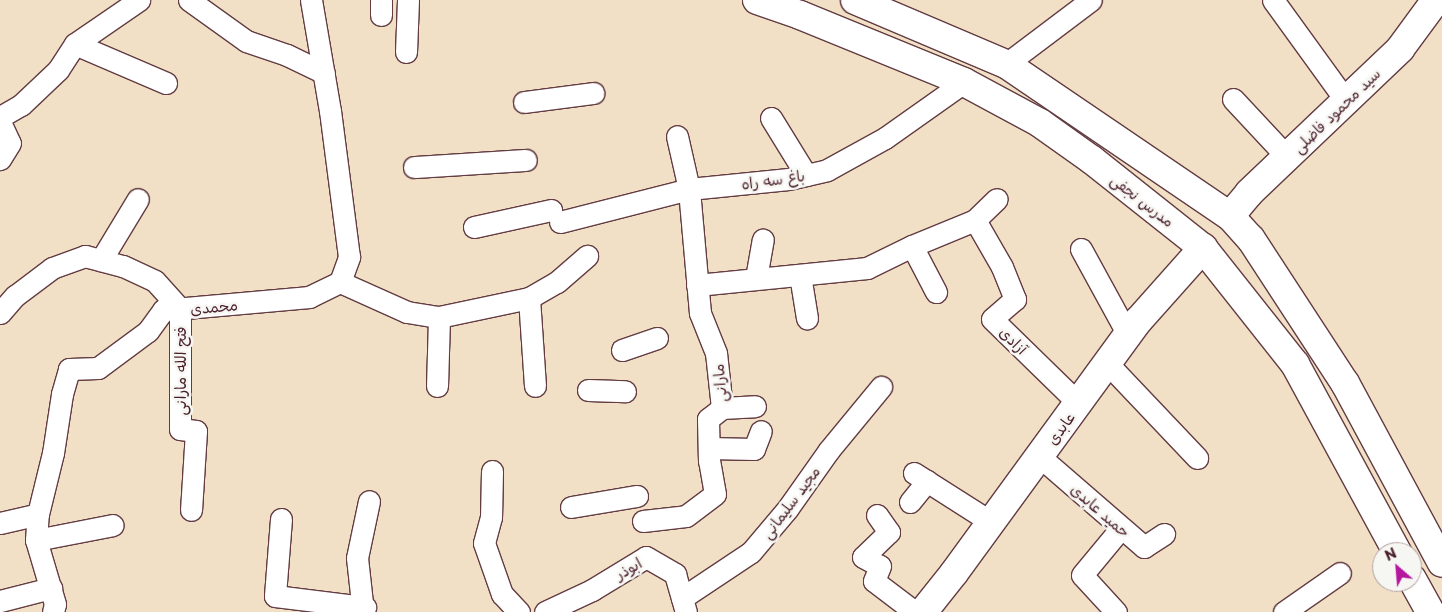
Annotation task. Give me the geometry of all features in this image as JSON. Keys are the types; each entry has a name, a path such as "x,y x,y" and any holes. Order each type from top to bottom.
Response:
{"main road":[{"name":"مدرس نجفی","path":"757,0 800,15 964,82 1040,123 1092,160 1203,248 1295,364 1392,542"},
{"path":"855,0 1006,64 1230,216 1251,239 1345,383 1439,548"},
{"name":"سید محمود فاضلی","path":"1230,216 1249,194 1400,49 1436,0"},
{"name":"عابدی","path":"923,612 1128,335 1203,248"},
{"path":"1419,592 1430,612"}],"street":[{"path":"0,117 21,105 58,70 75,44 139,0"},
{"path":"189,0 246,41 287,55 324,73"},
{"path":"311,0 324,73 349,257 340,282 407,312 439,317 529,298 557,282 587,256"},
{"path":"406,52 408,0"},
{"path":"1006,64 1092,0"},
{"path":"1273,0 1346,101"},
{"path":"75,44 166,83"},
{"name":"باغ سه راه","path":"474,227 556,216 689,190 806,175 827,170 885,138 964,82"},
{"path":"524,102 593,92"},
{"path":"1233,99 1287,158"},
{"path":"771,118 806,175"},
{"path":"0,122 10,143 0,159"},
{"name":"مارانی","path":"643,521 686,516 715,494 709,448 708,420 722,408 716,353 700,313 689,190 676,136"},
{"path":"414,167 526,160"},
{"path":"101,260 138,199"},
{"path":"697,285 867,268 912,246 975,220 997,199"},
{"name":"آزادی","path":"975,220 1002,267 1015,298 992,319 1078,403"},
{"path":"756,278 764,240"},
{"path":"912,246 936,292"},
{"path":"1080,249 1128,335"},
{"path":"1,311 15,296 52,268 85,256 122,266 155,281 180,309"},
{"path":"800,275 807,318"},
{"name":"محمدی","path":"53,612 56,604 36,540 38,514 53,453 62,394 69,369 98,368 148,330 163,310 309,297 340,282"},
{"path":"529,298 535,386"},
{"name":"فتح الله مارانی","path":"180,309 180,429 196,432 191,510"},
{"path":"437,386 439,317"},
{"path":"622,350 657,338"},
{"path":"1107,363 1197,458"},
{"name":"مجید سلیمانی","path":"684,605 752,552 788,508 828,450 881,387"},
{"path":"588,390 625,391"},
{"path":"722,408 755,406"},
{"path":"709,448 754,449 761,431"},
{"name":"حمید عابدی","path":"1039,456 1144,547 1164,534"},
{"path":"492,471 491,517 484,543 502,594 519,612"},
{"path":"910,502 921,477 991,522"},
{"path":"571,507 637,496"},
{"path":"281,519 276,596 364,609 357,558 369,502"},
{"path":"0,523 38,514"},
{"path":"877,515 889,532 863,557 880,566 874,581 914,612"},
{"path":"36,540 113,525"},
{"path":"1116,612 1082,576 1121,528"},
{"name":"ابوذر","path":"546,612 592,590 646,557 675,574 684,605"},
{"path":"1284,612 1340,574"},
{"path":"0,601 50,588"}]}
